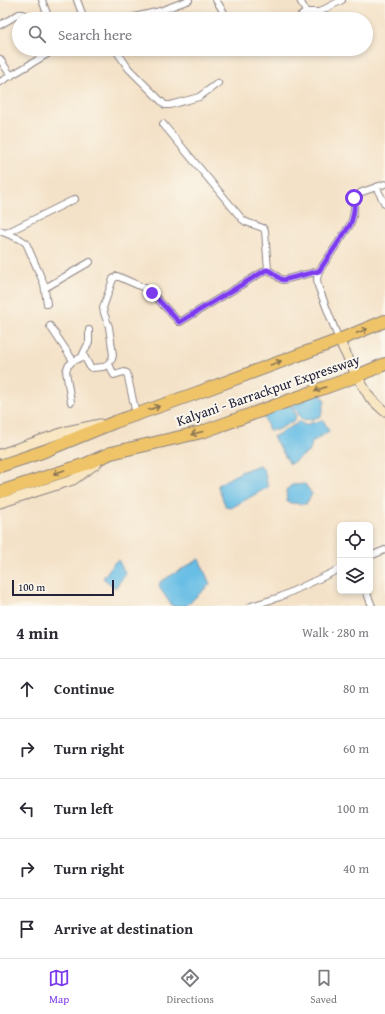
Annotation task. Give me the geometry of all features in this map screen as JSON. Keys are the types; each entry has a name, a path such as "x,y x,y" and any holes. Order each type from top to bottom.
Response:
{"highway":[{"name":"Kalyani - Barrackpur Expressway","path":"0,466 42,452 136,414 340,340 385,321"},
{"name":"Kalyani - Barrackpur Expressway","path":"0,492 86,464 112,453 202,432 357,376 385,364"}],"street":[{"path":"42,0 46,12"},
{"path":"77,0 81,12"},
{"path":"156,12 189,0"},
{"path":"216,0 224,12"},
{"path":"300,0 306,12 319,12 342,0"},
{"path":"0,25 12,19"},
{"path":"0,82 44,56"},
{"path":"120,56 129,69 165,105 199,97 218,83"},
{"path":"0,59 10,76"},
{"path":"163,124 242,219 246,222 264,228 268,270 283,280 319,271"},
{"path":"385,184 362,192 354,198 354,210 350,225 319,271 317,279 318,286 340,340 357,376 370,398 385,411"},
{"path":"376,187 385,204"},
{"path":"3,232 75,199"},
{"path":"3,232 20,238 26,243 44,284 47,304"},
{"path":"45,288 90,262"},
{"path":"88,330 90,341 84,352 84,356 88,365 92,368 103,367 109,364 113,355 109,327 103,308 115,276 149,290 180,322 268,270"},
{"path":"50,326 74,360"},
{"path":"71,402 66,371 68,366 74,360 84,356"},
{"path":"109,364 114,375 124,372 127,373 136,414"},
{"path":"0,454 66,431 115,422"},
{"path":"0,502 73,480 112,453"},
{"path":"373,555 385,550"},
{"path":"251,606 280,598 337,570"},
{"path":"367,594 372,606"}],"water":[{"path":"319,391 325,401 321,416 302,420 293,404"},
{"path":"286,396 296,414 295,420 277,430 269,430 262,412"},
{"path":"323,420 329,431 312,442 310,451 290,464 273,437 299,421 304,425"},
{"path":"259,465 264,470 268,487 231,508 226,507 218,487 219,484 241,472"},
{"path":"305,484 312,494 306,504 291,503 287,501 286,490 292,485"},
{"path":"199,559 210,584 186,606 172,606 159,587 160,582"},
{"path":"118,560 126,574 115,588 103,578"}],"route":[{"path":"152,293 179,322 182,322 266,270 283,280 319,271 350,225 354,214 354,198"}]}
